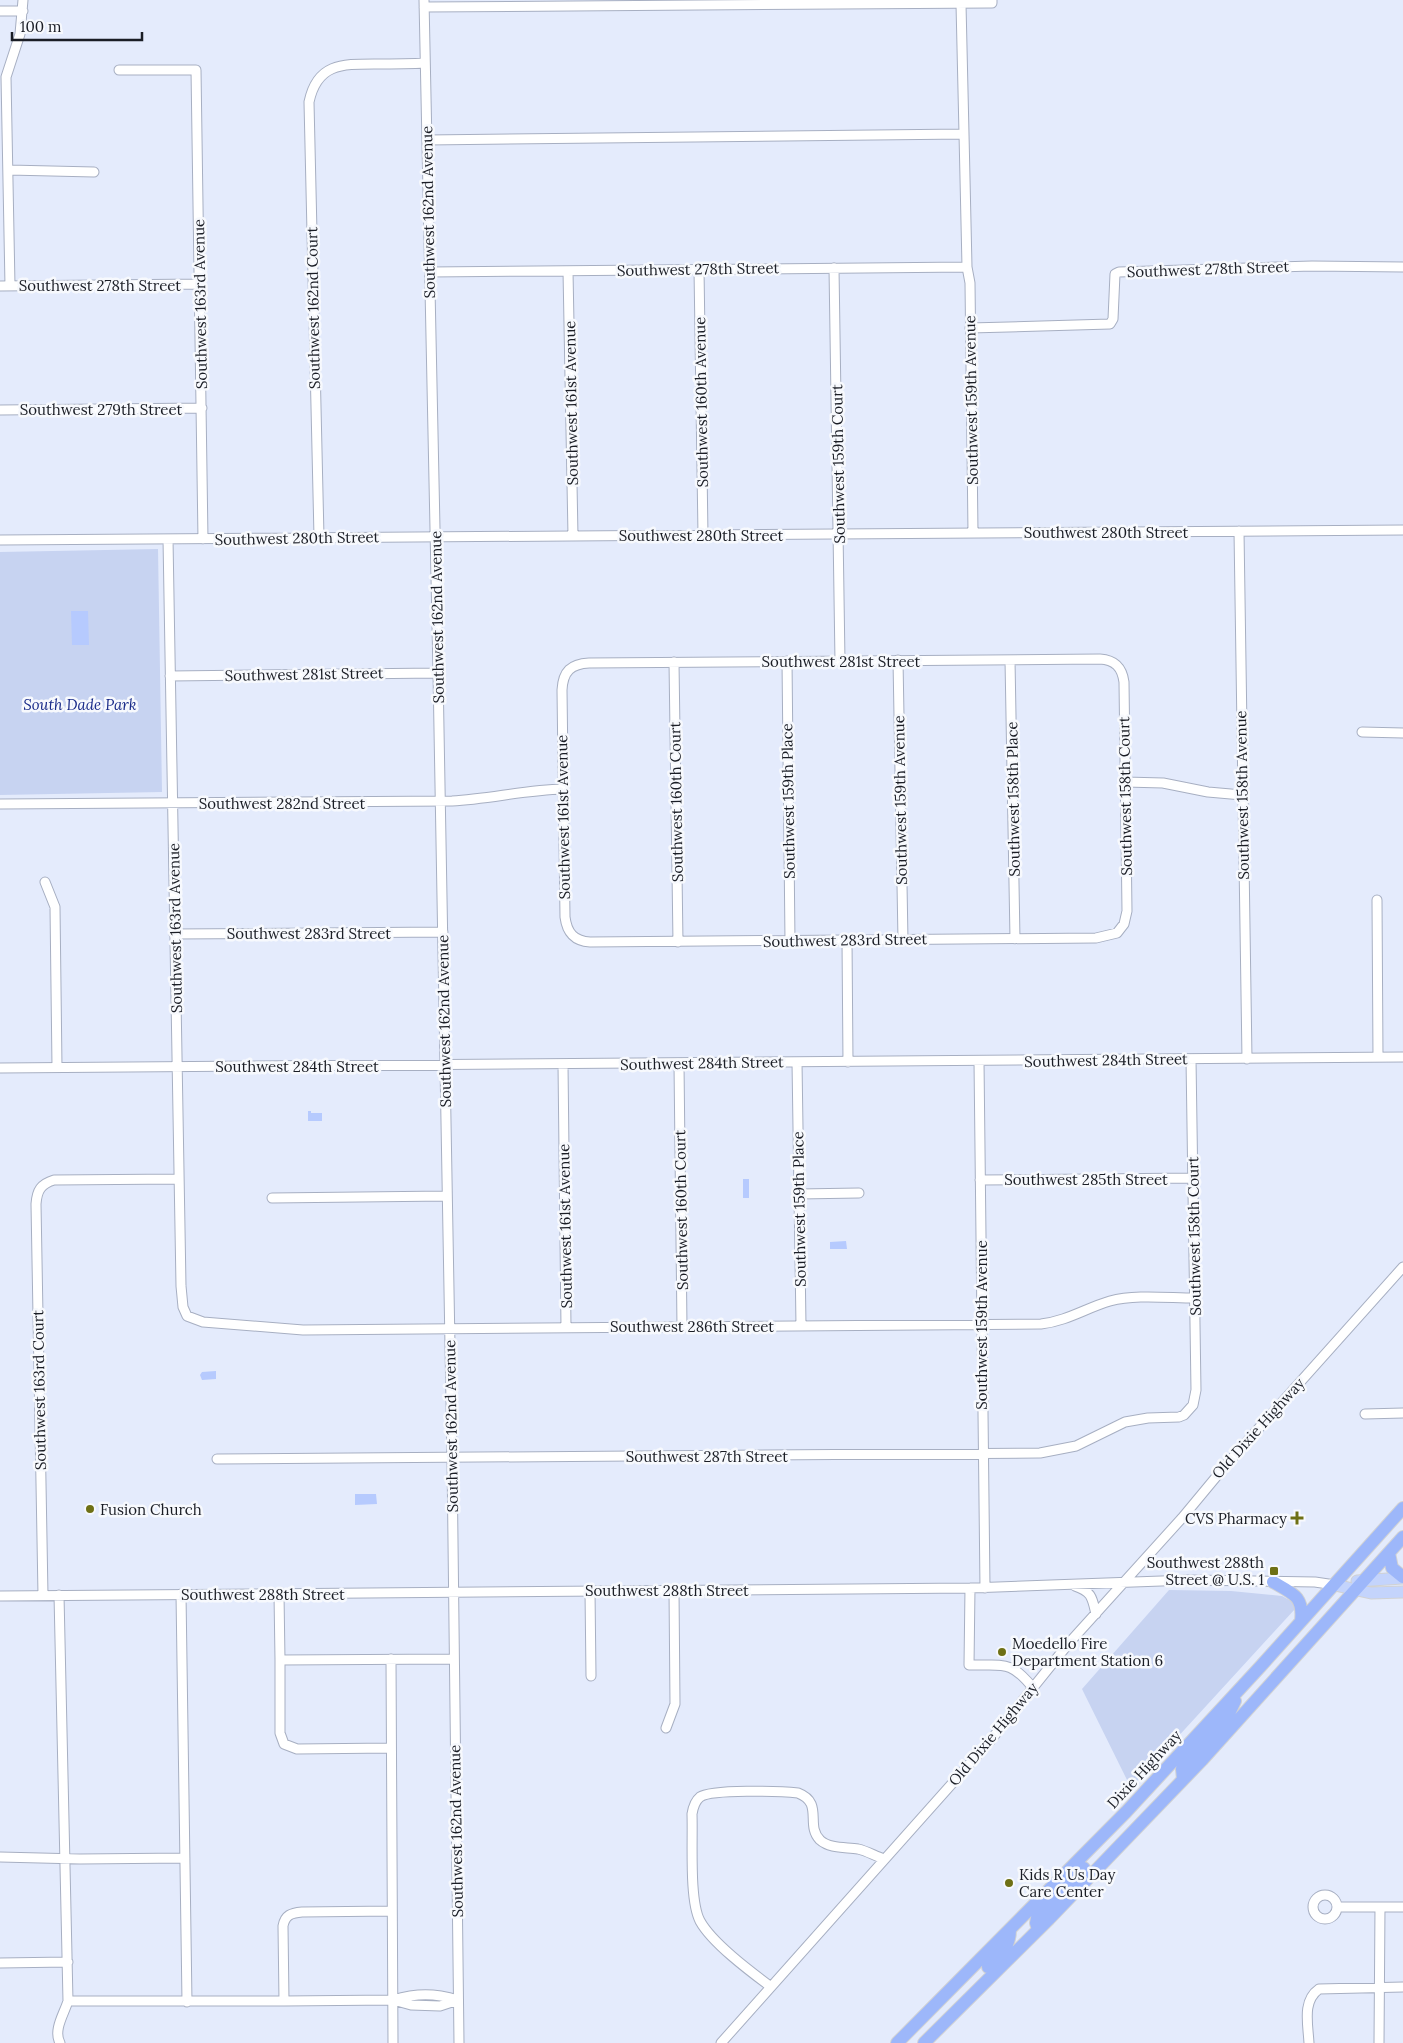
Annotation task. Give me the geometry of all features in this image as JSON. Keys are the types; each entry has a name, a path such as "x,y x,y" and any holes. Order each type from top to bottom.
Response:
{"highway":[{"name":"Dixie Highway","path":"897,2043 1107,1832 1240,1689 1403,1508"},
{"path":"924,2043 1038,1929 1183,1779 1403,1537"},
{"path":"1389,1553 1392,1568 1403,1578"},
{"path":"1273,1582 1299,1600 1302,1608 1302,1621"},
{"path":"1183,1779 1182,1770 1184,1764 1225,1722 1240,1689"},
{"path":"1038,1929 1037,1918 1087,1864 1107,1832"},
{"path":"940,2028 960,1997 1007,1948 1010,1940 1010,1930"}],"main road":[{"name":"Southwest 288th Street","path":"1335,1585 1361,1585 1403,1578"},
{"name":"Southwest 288th Street","path":"1361,1585 1371,1593 1403,1592"}],"street":[{"path":"10,286 6,77 20,34 24,11 23,0"},
{"path":"424,4 888,2 961,4 992,2"},
{"name":"Southwest 162nd Avenue","path":"424,4 443,932 459,2043"},
{"name":"Southwest 159th Avenue","path":"961,4 967,267 970,283 973,533"},
{"path":"0,12 24,11"},
{"name":"Southwest 162nd Court","path":"319,537 308,106 311,92 317,80 331,68 342,64 425,63"},
{"name":"Southwest 163rd Avenue","path":"119,70 196,70 203,539"},
{"path":"427,140 964,134"},
{"path":"9,170 94,172"},
{"name":"Southwest 278th Street","path":"970,328 1110,324 1113,319 1114,274 1119,272 1303,266 1403,267"},
{"name":"Southwest 278th Street","path":"430,272 967,267"},
{"name":"Southwest 159th Court","path":"834,268 840,660"},
{"name":"Southwest 160th Avenue","path":"699,269 703,535"},
{"name":"Southwest 161st Avenue","path":"568,271 573,536"},
{"name":"Southwest 278th Street","path":"0,286 200,284"},
{"name":"Southwest 279th Street","path":"0,410 202,408"},
{"name":"Southwest 280th Street","path":"0,540 1403,530"},
{"name":"Southwest 158th Avenue","path":"1238,532 1247,1059"},
{"name":"Southwest 163rd Avenue","path":"168,539 181,1298 187,1316"},
{"name":"Southwest 281st Street","path":"566,670 576,665 589,663 840,660 1105,659 1117,664"},
{"name":"Southwest 159th Avenue","path":"898,660 903,940"},
{"name":"Southwest 158th Place","path":"1010,660 1015,939"},
{"name":"Southwest 159th Place","path":"787,661 790,941"},
{"name":"Southwest 160th Court","path":"674,662 678,942"},
{"name":"Southwest 158th Court","path":"1117,664 1122,670 1124,682 1126,782 1127,911 1122,930"},
{"name":"Southwest 161st Avenue","path":"566,670 562,690 563,789 565,917 570,934"},
{"name":"Southwest 281st Street","path":"170,676 438,673"},
{"path":"1362,732 1403,733"},
{"path":"1126,782 1163,783 1217,794 1242,795"},
{"name":"Southwest 282nd Street","path":"0,804 440,801 479,799 529,791 563,789"},
{"path":"45,882 55,907 57,1067"},
{"path":"1377,900 1378,1058"},
{"name":"Southwest 283rd Street","path":"570,934 579,940 590,942 678,942 1096,938 1112,936 1122,930"},
{"name":"Southwest 283rd Street","path":"174,934 443,932"},
{"path":"847,940 848,1062"},
{"name":"Southwest 284th Street","path":"0,1068 1403,1057"},
{"name":"Southwest 158th Court","path":"1189,1412 1193,1405 1196,1390 1191,1059"},
{"name":"Southwest 159th Avenue","path":"979,1061 985,1588"},
{"name":"Southwest 159th Place","path":"797,1062 800,1325"},
{"name":"Southwest 161st Avenue","path":"563,1064 566,1327"},
{"name":"Southwest 160th Court","path":"679,1064 682,1327"},
{"name":"Southwest 285th Street","path":"980,1180 1193,1178"},
{"name":"Southwest 163rd Court","path":"43,1595 36,1204 38,1192 40,1186 54,1180 179,1179"},
{"path":"799,1194 859,1193"},
{"path":"272,1198 447,1196"},
{"name":"Old Dixie Highway","path":"721,2043 990,1741 1096,1614 1403,1267"},
{"name":"Southwest 286th Street","path":"187,1316 203,1322 289,1330 982,1324 1054,1322 1068,1319 1111,1301 1124,1298 1195,1298"},
{"name":"Southwest 287th Street","path":"217,1459 1051,1452 1076,1446 1125,1422 1148,1418 1179,1417 1189,1412"},
{"path":"1365,1414 1403,1413"},
{"name":"Southwest 288th Street","path":"0,1596 985,1588 1126,1581 1273,1582 1335,1585"},
{"path":"1070,1584 1086,1590 1091,1595 1096,1614"},
{"path":"970,1588 969,1665 1012,1666 1022,1674 1033,1688"},
{"path":"666,1728 675,1704 674,1590"},
{"path":"590,1591 592,1676"},
{"path":"181,1594 187,2002"},
{"path":"279,1594 280,1733 284,1744 298,1749 391,1748"},
{"path":"59,1595 68,1962 68,2001 58,2026 57,2038 60,2043"},
{"path":"391,1659 394,2043"},
{"path":"280,1660 454,1659"},
{"path":"771,1987 712,1936 705,1929 697,1914 694,1898 692,1814 695,1803 700,1797 722,1792 798,1793 808,1799 812,1805 815,1831 820,1840 830,1846 866,1851 884,1859"},
{"path":"0,1857 185,1858"},
{"path":"1337,1907 1403,1907"},
{"path":"1379,2043 1380,1907"},
{"path":"284,2001 282,1926 286,1917 290,1914 302,1912 392,1911"},
{"path":"0,1963 68,1962"},
{"path":"1308,2043 1308,2001 1311,1994 1318,1989 1403,1987"},
{"path":"68,2001 393,2000 411,2006 440,2006 458,2000"}],"green space":[{"name":"South Dade Park","path":"158,549 162,792 0,795 0,552"},
{"path":"1169,1590 1231,1591 1282,1596 1293,1602 1295,1609 1131,1788 1082,1689"}],"water":[{"path":"71,611 88,611 89,645 72,645"},
{"path":"308,1111 311,1111 311,1113 322,1113 322,1121 308,1121"},
{"path":"743,1179 749,1179 749,1198 743,1198"},
{"path":"846,1241 847,1249 830,1249 830,1242"},
{"path":"216,1371 216,1379 202,1380 200,1375 202,1372"},
{"path":"355,1494 376,1494 377,1504 355,1505"}],"place":[{"name":"Fusion Church","path":"90,1509"},
{"name":"CVS Pharmacy","path":"1297,1518"},
{"name":"Southwest 288th Street @ U.S. 1","path":"1274,1571"},
{"name":"Moedello Fire Department Station 6","path":"1002,1652"},
{"name":"Kids R Us Day Care Center","path":"1009,1883"}]}
